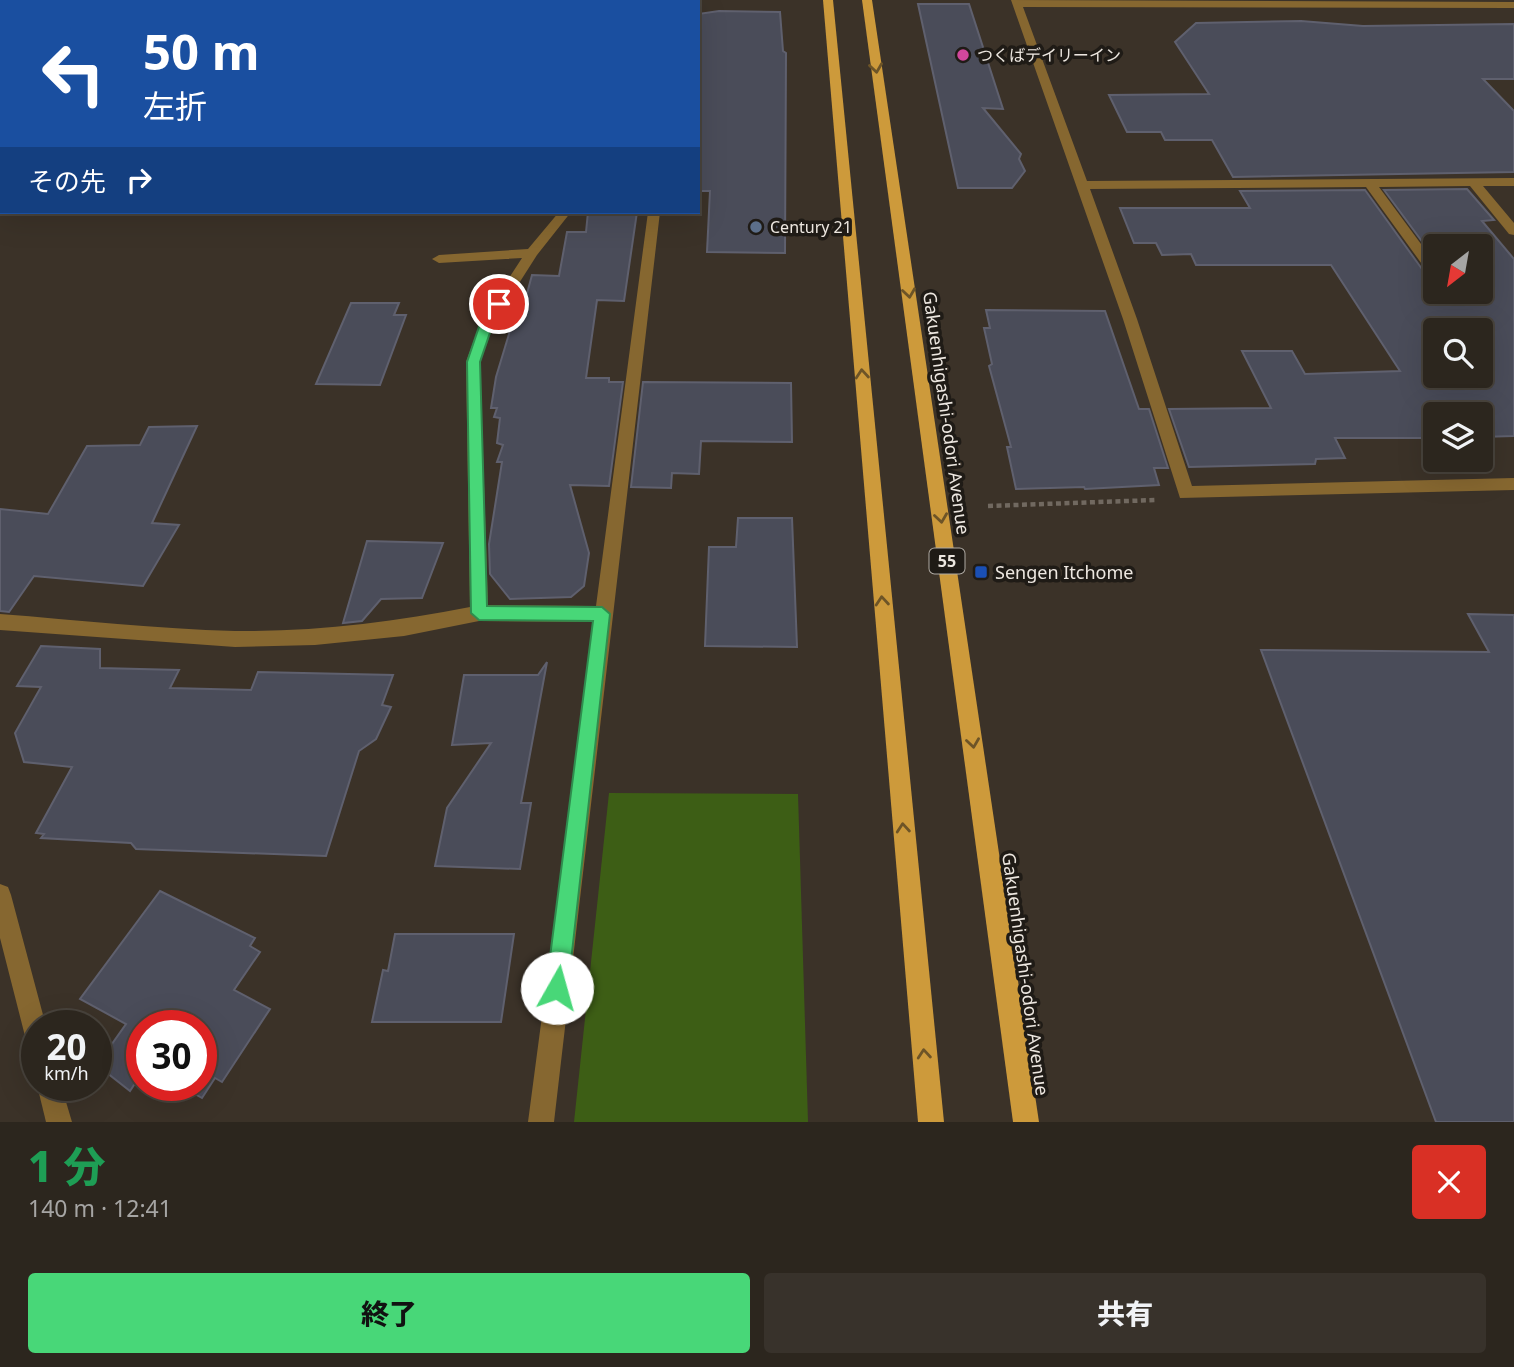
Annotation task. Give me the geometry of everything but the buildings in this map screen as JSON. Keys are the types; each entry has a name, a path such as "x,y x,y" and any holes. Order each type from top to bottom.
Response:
{"main road":[{"path":"828,0 931,1122"},
{"name":"Gakuenhigashi-odori Avenue","path":"867,0 1026,1122"}],"street":[{"path":"1514,5 1016,2 1130,319 1186,493 1514,484"},
{"path":"1473,182 1514,231"},
{"path":"1082,185 1514,182"},
{"path":"1370,183 1423,256"},
{"path":"479,613 473,362 488,321 532,253 563,214"},
{"path":"541,1122 654,214"},
{"path":"439,258 532,253"},
{"path":"0,622 200,638 315,638 404,628 479,613 602,614"},
{"path":"0,895 30,1010"},
{"path":"54,1101 59,1122"}],"path":[{"path":"988,506 1169,499 1186,493"}],"green space":[{"path":"609,793 798,794 808,1122 574,1122"}],"place":[{"name":"つくばデイリーイン","path":"963,55"},
{"name":"Century 21","path":"756,227"},
{"name":"Sengen Itchome","path":"981,572"}],"route":[{"path":"499,304 488,321 473,362 479,613 602,614 557,988"}]}
